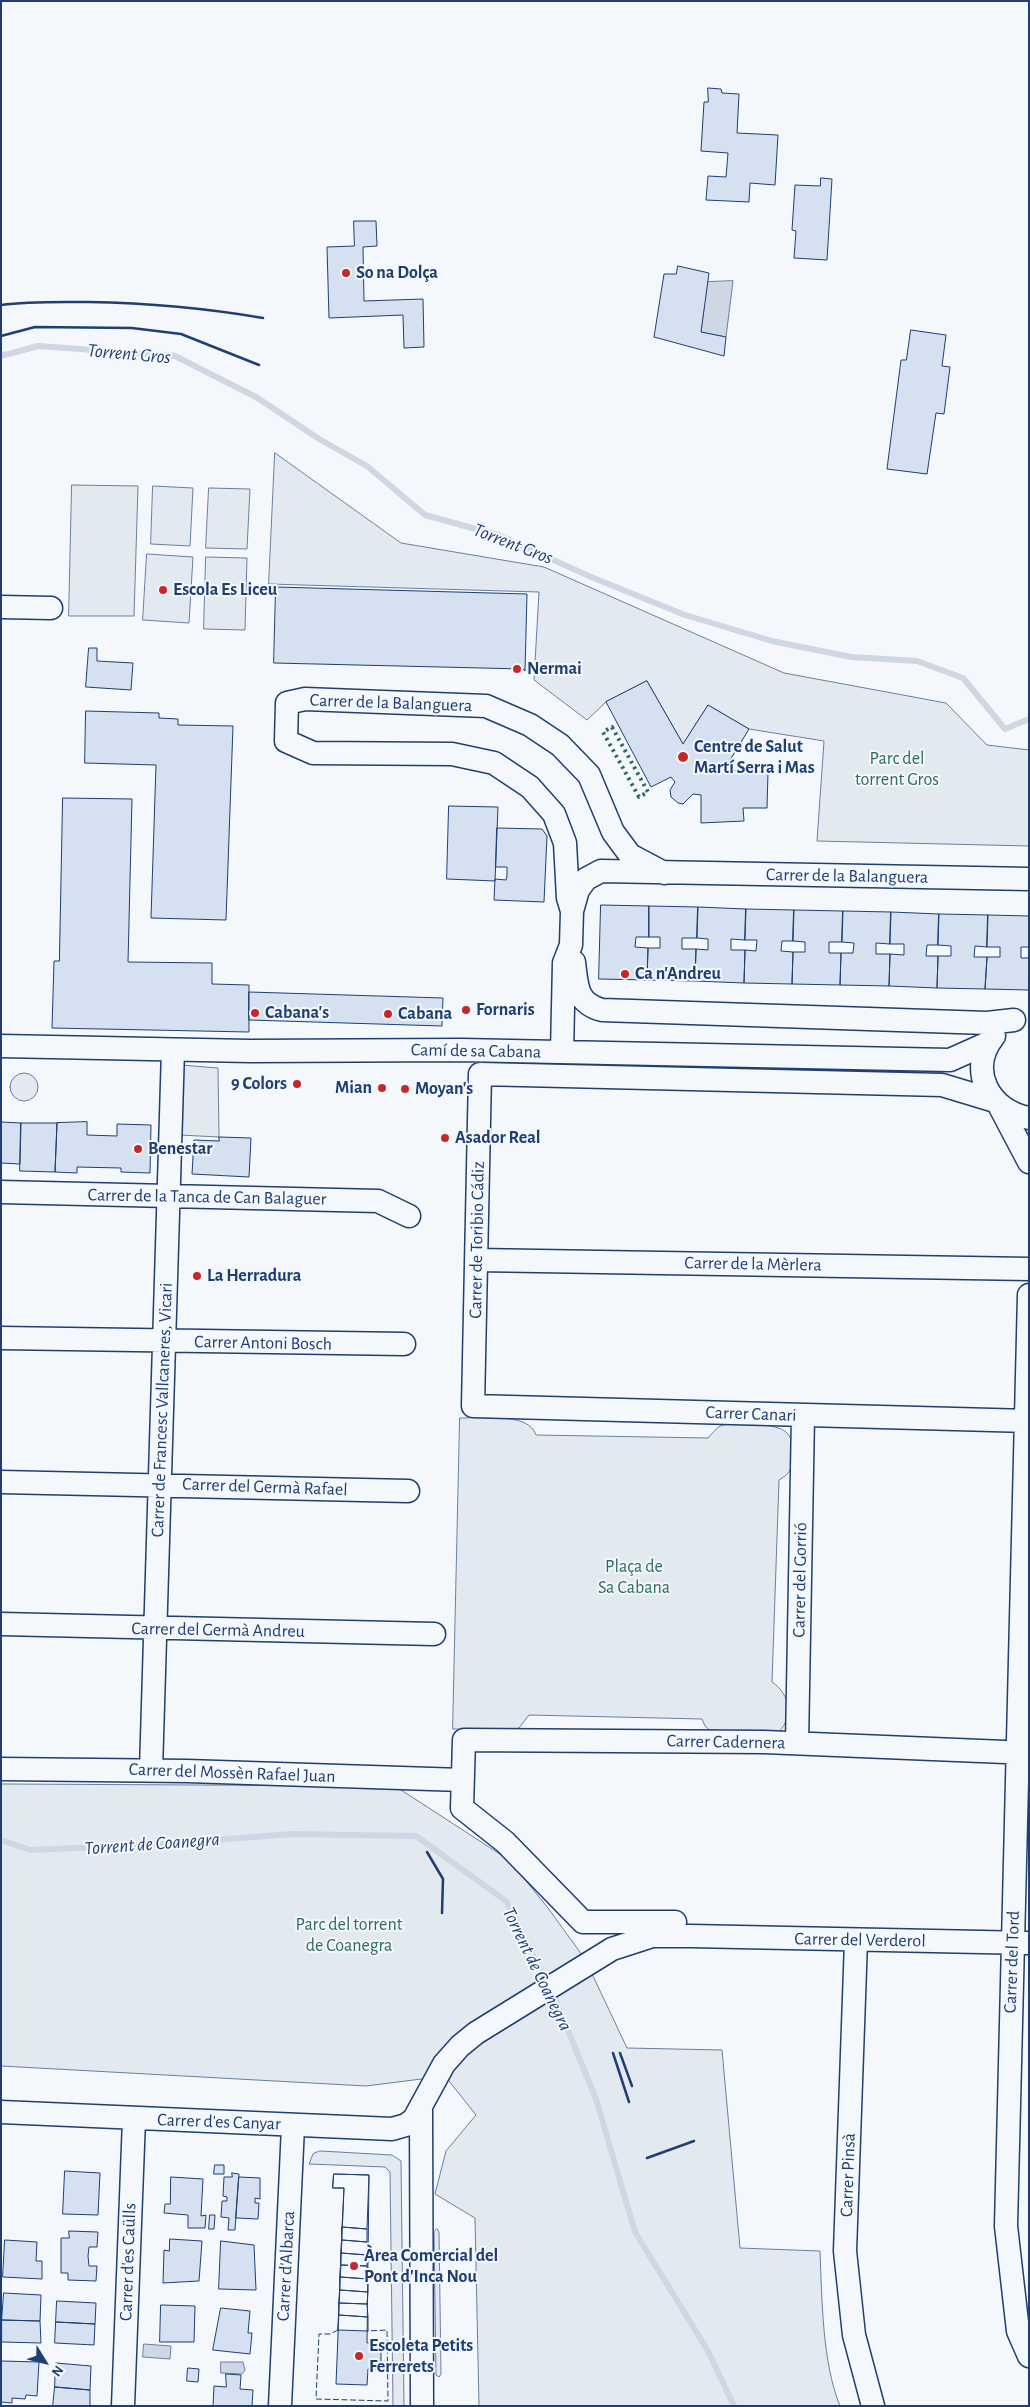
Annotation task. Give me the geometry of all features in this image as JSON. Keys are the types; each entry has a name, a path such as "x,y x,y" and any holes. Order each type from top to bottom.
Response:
{"street":[{"path":"1,607 51,608"},
{"name":"Carrer de la Balanguera","path":"572,911 568,898 565,843 554,814 530,787 494,763 452,754 313,753 286,741 287,703 305,699 486,706 530,724 560,745 588,775 613,832 630,855 664,873"},
{"name":"Carrer de la Balanguera","path":"572,911 578,890 586,879 602,871 1029,880"},
{"path":"572,911 571,945 578,994 590,1006 602,1010 987,1023 1021,1018"},
{"path":"562,1052 564,963 571,945"},
{"path":"1021,1018 999,1029 988,1043 982,1060 983,1077 989,1093 998,1104 1029,1162"},
{"path":"950,1060 988,1043"},
{"name":"Camí de sa Cabana","path":"1,1046 173,1050 562,1052 950,1060"},
{"name":"Carrer de Francesc Vallcaneres, Vicari","path":"151,1770 173,1050"},
{"path":"950,1060 983,1077"},
{"name":"Carrer de Toribio Cádiz","path":"473,1406 480,1074 942,1085 998,1104"},
{"path":"998,1104 1016,1116 1029,1118"},
{"name":"Carrer de la Tanca de Can Balaguer","path":"1,1192 378,1201 409,1216"},
{"name":"Carrer de la Mèrlera","path":"477,1260 1029,1269"},
{"name":"Carrer del Tord","path":"1029,1295 1021,1943 1006,2226 1018,2330 1029,2356"},
{"name":"Carrer Antoni Bosch","path":"1,1338 164,1342 404,1344"},
{"name":"Carrer Canari","path":"473,1406 803,1416 1027,1420"},
{"name":"Carrer del Gorrió","path":"797,1743 803,1416"},
{"name":"Carrer del Germà Rafael","path":"1,1482 160,1484 408,1491"},
{"name":"Carrer del Germà Andreu","path":"1,1624 434,1634"},
{"name":"Carrer Cadernera","path":"462,1780 464,1740 797,1743 1024,1753"},
{"name":"Carrer del Mossèn Rafael Juan","path":"1,1769 151,1770 462,1780"},
{"path":"462,1780 462,1808 505,1842 583,1922 675,1922 691,1936"},
{"name":"Carrer del Verderol","path":"422,2106 438,2072 460,2046 523,2004 612,1949 636,1940 652,1936 691,1936 1021,1943"},
{"name":"Carrer Pinsà","path":"856,1941 845,2251 854,2336 873,2406"},
{"path":"422,2106 422,2406"},
{"name":"Carrer d'es Canyar","path":"1,2112 388,2129 406,2125 422,2106"},
{"name":"Carrer d'es Caülls","path":"123,2406 134,2119"},
{"name":"Carrer d'Albarca","path":"280,2406 293,2126"}],"green space":[{"name":"Parc del torrent Gros","path":"275,453 401,543 544,567 784,673 946,703 987,745 1029,750 1029,846 817,841 824,741 749,729 708,705 683,744 647,681 606,702 587,720 534,680 539,592 269,584"},
{"path":"72,485 138,486 134,616 69,616"},
{"path":"153,486 193,488 190,546 151,544"},
{"path":"209,488 250,489 247,549 206,548"},
{"path":"147,554 193,557 189,623 143,620"},
{"path":"206,557 247,558 245,630 204,629"},
{"path":"181,1065 218,1068 219,1137 179,1135"},
{"path":"24,1073 34,1077 38,1087 34,1097 24,1101 14,1097 10,1087 14,1077"},
{"name":"Plaça de Sa Cabana","path":"491,1417 514,1420 532,1428 536,1435 708,1438 716,1429 729,1424 766,1425 787,1433 792,1443 792,1460 788,1473 779,1480 772,1682 783,1693 788,1708 786,1722 782,1729 776,1734 713,1733 705,1726 702,1719 529,1715 519,1728 512,1730 453,1729 460,1418"},
{"name":"Parc del torrent de Coanegra","path":"1,1784 395,1786 509,1860 548,1908 585,1959 627,2048 722,2050 740,2248 820,2251 822,2309 826,2350 834,2389 840,2406 479,2406 475,2218 435,2194 446,2151 476,2115 445,2076 366,2086 1,2066"},
{"path":"320,2151 392,2155 401,2161 404,2406 393,2406 390,2172 385,2167 309,2164 313,2154"},
{"path":"437,2229 439,2232 441,2374 439,2377 436,2375 434,2232"}],"shaded area":[{"path":"733,281 726,337 701,332 707,282"},
{"path":"144,2344 171,2346 170,2359 143,2357"},
{"path":"221,2362 243,2362 245,2370 242,2374 221,2373"}],"building":[{"path":"708,88 721,89 722,93 739,94 737,133 778,135 775,185 750,183 749,202 706,200 708,176 726,177 728,153 701,151 704,102 708,102"},
{"path":"821,178 832,179 827,260 794,258 796,231 792,230 795,185 820,186"},
{"name":"So na Dolça","path":"354,221 376,221 377,246 363,247 364,301 423,299 424,347 404,348 403,315 329,318 327,247 354,246"},
{"path":"678,266 709,273 701,332 726,337 724,356 654,337 664,274 676,274"},
{"path":"911,330 946,335 942,366 950,367 944,414 936,413 927,474 887,469 901,360 906,360"},
{"path":"276,587 527,594 525,671 523,669 274,663"},
{"path":"89,648 97,648 97,661 133,663 131,690 86,687"},
{"name":"Centre de Salut Martí Serra i Mas","path":"647,681 683,744 708,705 749,729 724,770 768,772 767,808 743,808 744,821 701,823 701,795 693,794 683,804 678,803 671,797 670,790 675,782 671,777 651,787 606,702"},
{"path":"86,711 159,713 159,718 178,719 178,725 233,726 226,920 151,918 156,765 85,763"},
{"path":"63,798 132,799 128,962 212,963 212,984 249,985 249,1032 52,1028 54,961 59,961"},
{"path":"449,806 498,807 495,881 447,879"},
{"path":"497,828 542,829 547,836 544,902 494,900 495,879 506,880 507,876 507,867 496,867"},
{"path":"601,905 649,906 649,937 636,937 635,947 648,948 647,980 599,979"},
{"path":"649,906 698,907 697,938 682,938 682,949 696,949 695,981 647,980 648,948 660,948 660,937 649,937"},
{"path":"698,907 746,909 745,940 731,939 731,950 745,950 744,983 695,981 696,949 708,950 708,939 697,938"},
{"path":"746,909 794,910 793,941 782,941 781,951 793,952 792,984 744,983 745,950 756,951 757,940 745,940"},
{"path":"794,910 843,911 842,942 829,942 829,953 841,953 840,985 792,984 793,952 805,952 805,942 793,941"},
{"path":"843,911 891,912 890,944 876,943 876,954 890,954 889,986 840,985 841,953 853,953 854,943 842,942"},
{"path":"891,912 939,914 938,945 927,945 926,956 938,956 937,988 889,986 890,954 904,955 904,944 890,944"},
{"path":"939,914 988,915 987,947 975,946 974,957 987,957 985,989 937,988 938,956 951,956 951,946 938,945"},
{"path":"988,915 1029,916 1029,947 1021,947 1021,958 1029,958 1029,990 985,989 987,957 1000,957 1000,947 987,947"},
{"path":"249,992 443,998 442,1026 249,1020"},
{"path":"1,1122 21,1123 20,1164 1,1163"},
{"path":"87,1122 87,1135 117,1136 117,1124 151,1125 150,1173 121,1172 121,1168 77,1167 77,1173 55,1172 57,1123"},
{"path":"21,1123 57,1123 55,1172 20,1171"},
{"path":"219,1137 251,1138 249,1177 192,1174 194,1140 219,1141"},
{"path":"215,2165 224,2165 224,2174 214,2174"},
{"path":"65,2171 100,2173 98,2215 63,2214"},
{"path":"232,2173 239,2174 235,2230 228,2230 229,2218 221,2217 222,2201 227,2201 227,2197 223,2196 224,2177 232,2177"},
{"path":"334,2174 369,2175 367,2229 342,2227 344,2188 333,2188"},
{"name":"Àrea Comercial del Pont d'Inca Nou","path":"334,2174 369,2175 367,2343 381,2343 381,2369 368,2369 367,2385 336,2384 344,2188 333,2188"},
{"path":"171,2177 203,2179 201,2216 206,2215 205,2228 188,2228 188,2215 164,2213 165,2204 170,2204"},
{"path":"239,2177 260,2178 260,2199 255,2198 255,2203 259,2203 258,2219 236,2218"},
{"path":"210,2215 215,2215 214,2229 209,2229"},
{"path":"342,2227 367,2229 367,2242 342,2240"},
{"path":"69,2231 98,2232 97,2247 89,2247 88,2256 89,2266 97,2266 96,2281 68,2280 68,2273 61,2273 61,2238 69,2238"},
{"path":"170,2239 202,2241 199,2281 163,2283 164,2250 169,2251"},
{"path":"5,2240 37,2242 36,2261 42,2261 42,2279 3,2277"},
{"path":"342,2240 367,2242 367,2255 341,2253"},
{"path":"221,2241 254,2245 256,2290 219,2289"},
{"path":"341,2253 367,2255 367,2266 341,2265"},
{"path":"341,2265 367,2266 368,2279 340,2277"},
{"path":"340,2277 368,2279 368,2292 340,2290"},
{"path":"340,2290 368,2292 367,2304 339,2303"},
{"path":"4,2293 41,2295 40,2321 2,2320"},
{"path":"57,2301 96,2303 95,2324 56,2322"},
{"path":"339,2303 367,2304 368,2317 339,2315"},
{"path":"161,2305 195,2306 194,2342 160,2342"},
{"path":"221,2308 250,2311 248,2333 252,2333 250,2354 213,2350"},
{"path":"339,2315 368,2317 368,2331 338,2330"},
{"path":"2,2320 40,2321 41,2343 2,2342"},
{"path":"56,2322 95,2324 94,2345 55,2343"},
{"path":"1,2361 39,2362 37,2396 26,2395 25,2399 12,2398 12,2403 1,2402"},
{"path":"56,2363 91,2366 90,2390 55,2387"},
{"path":"188,2368 199,2369 198,2382 187,2381"},
{"path":"226,2374 241,2375 240,2389 253,2390 252,2406 213,2406 214,2386 226,2387"},
{"path":"55,2387 90,2390 90,2406 53,2406"}],"waterway":[{"name":"Torrent Gros","path":"1,356 38,346 175,356 256,397 319,439 367,466 425,515 498,535 591,577 685,615 772,641 851,657 917,661 963,678 1005,729 1029,719"},
{"name":"Torrent de Coanegra","path":"1,1840 30,1850 149,1845 292,1834 416,1836 506,1901 556,2001 596,2099 635,2232 708,2351 734,2406"}],"hedge":[{"path":"612,727 648,792 639,797 603,732 612,727"}],"fence":[{"path":"338,2330 330,2334 319,2334 316,2399 388,2401 387,2330 367,2331"}],"wall":[{"path":"1,305 45,302 132,304 198,309 263,318"},
{"path":"1,336 35,327 132,328 181,334 259,365"},
{"path":"427,1852 443,1879 442,1913"},
{"path":"613,2053 629,2102"},
{"path":"620,2053 632,2086"},
{"path":"647,2158 694,2141"}],"place":[{"name":"So na Dolça","path":"346,273"},
{"name":"Escola Es Liceu","path":"163,590"},
{"name":"Nermai","path":"517,669"},
{"name":"Centre de Salut Martí Serra i Mas","path":"683,757"},
{"name":"Ca n'Andreu","path":"625,974"},
{"name":"Fornaris","path":"466,1010"},
{"name":"Cabana's","path":"255,1013"},
{"name":"Cabana","path":"388,1014"},
{"name":"9 Colors","path":"297,1084"},
{"name":"Mian","path":"382,1088"},
{"name":"Moyan's","path":"405,1089"},
{"name":"Asador Real","path":"445,1138"},
{"name":"Benestar","path":"138,1149"},
{"name":"La Herradura","path":"197,1276"},
{"name":"Àrea Comercial del Pont d'Inca Nou","path":"354,2266"},
{"name":"Escoleta Petits Ferrerets","path":"359,2356"}]}
